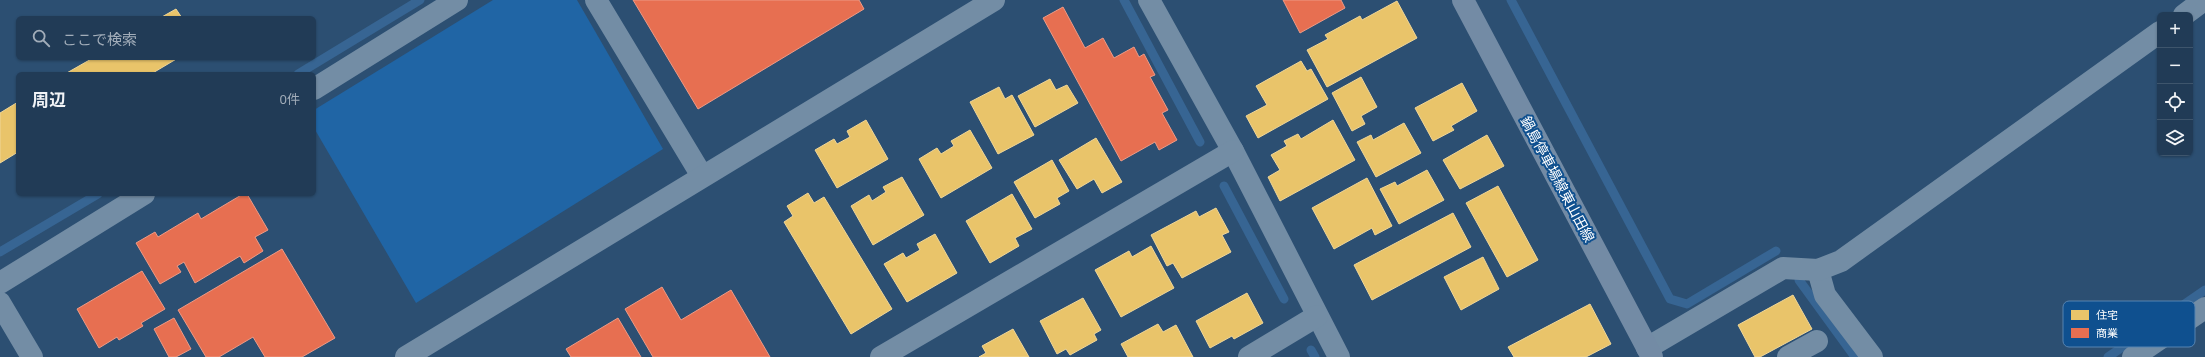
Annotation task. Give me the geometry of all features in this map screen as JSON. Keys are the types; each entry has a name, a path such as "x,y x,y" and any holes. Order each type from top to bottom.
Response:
{"main road":[{"name":"鍋島停車場線東山田線","path":"1463,0 1650,352"}],"street":[{"path":"316,88 457,0"},
{"path":"596,0 702,176"},
{"path":"406,357 994,0"},
{"path":"1149,0 1233,151 1339,357"},
{"path":"2188,12 2204,0"},
{"path":"1650,352 1783,268 1818,270 1841,261 2157,34"},
{"path":"881,357 1233,151"},
{"path":"0,283 141,196"},
{"path":"1818,270 1825,295 1872,357"},
{"path":"0,302 32,357"},
{"path":"2195,315 2205,308"},
{"path":"1250,357 1317,316"},
{"path":"1788,357 1817,341"},
{"path":"2133,357 2148,347"}],"shaded area":[{"path":"493,0 577,0 663,149 416,303 316,131 316,109"}],"building: 住宅":[{"path":"1397,1 1417,38 1327,87 1307,50 1328,39 1325,35 1360,16 1362,20"},
{"path":"176,9 181,16 164,16"},
{"path":"90,60 175,60 154,72 68,72"},
{"path":"1301,61 1307,71 1311,69 1328,99 1258,138 1246,116 1267,105 1256,86"},
{"path":"1361,77 1377,107 1361,116 1365,124 1352,131 1332,93"},
{"path":"1050,79 1056,90 1067,85 1078,103 1035,127 1018,96"},
{"path":"1462,83 1477,111 1451,126 1454,130 1433,141 1415,108"},
{"path":"999,87 1005,99 1012,95 1034,135 998,154 970,102"},
{"path":"16,103 16,153 0,163 0,113"},
{"path":"866,120 888,159 837,188 815,150 834,139 837,144 850,137 847,131"},
{"path":"1333,120 1355,160 1280,201 1268,177 1280,170 1271,155 1287,146 1284,141 1298,134 1301,139"},
{"path":"1404,123 1421,153 1376,177 1357,142 1371,135 1373,140"},
{"path":"970,130 992,168 941,198 919,159 937,148 941,154 954,146 951,141"},
{"path":"1487,135 1504,166 1460,189 1443,160"},
{"path":"1096,138 1122,182 1102,193 1094,179 1077,189 1059,160"},
{"path":"1052,160 1069,191 1057,198 1060,204 1035,218 1014,182"},
{"path":"1427,170 1444,200 1399,224 1380,189 1395,182 1397,186"},
{"path":"902,177 924,215 873,245 851,206 869,195 872,201 886,192 883,187"},
{"path":"1367,178 1392,226 1375,235 1372,228 1334,249 1312,208"},
{"path":"1498,186 1538,260 1507,277 1466,203"},
{"path":"808,193 814,203 824,197 892,309 851,334 784,222 793,216 787,206"},
{"path":"1012,194 1032,229 1015,238 1019,246 990,263 966,221"},
{"path":"1216,208 1229,232 1222,235 1231,252 1182,278 1173,263 1167,266 1151,235 1196,211 1199,217"},
{"path":"1453,213 1471,247 1372,300 1354,265"},
{"path":"935,234 957,273 907,302 884,264 903,253 906,258 920,250 917,244"},
{"path":"1151,246 1174,288 1121,317 1095,270 1129,251 1132,257"},
{"path":"1483,257 1499,289 1461,310 1444,277"},
{"path":"1247,293 1263,323 1234,339 1232,336 1210,348 1196,321"},
{"path":"1793,295 1812,329 1760,357 1755,357 1738,325"},
{"path":"1083,298 1101,330 1094,334 1097,340 1070,355 1066,349 1057,354 1040,321"},
{"path":"1590,304 1611,344 1586,357 1514,357 1508,347"},
{"path":"1158,324 1163,332 1176,325 1193,357 1128,357 1121,344"},
{"path":"1013,329 1029,357 979,357 986,353 982,346"}],"building: 商業":[{"path":"633,0 859,0 864,9 698,109"},
{"path":"1283,0 1341,0 1345,8 1300,33"},
{"path":"1063,7 1085,48 1103,38 1114,58 1134,47 1139,57 1144,54 1155,75 1150,77 1168,110 1162,113 1177,140 1159,150 1155,142 1121,161 1043,18"},
{"path":"240,196 248,196 268,230 255,237 263,251 244,263 240,256 195,283 184,262 177,266 181,272 160,284 136,243 155,232 158,237 198,213 201,219"},
{"path":"282,249 335,338 302,357 265,357 253,337 219,357 206,357 178,310"},
{"path":"142,271 165,309 141,323 143,326 119,340 117,337 99,348 77,309"},
{"path":"662,287 681,320 731,290 770,357 653,357 625,309"},
{"path":"174,318 191,349 176,357 169,357 154,329"},
{"path":"618,318 641,357 571,357 566,349"}],"waterway":[{"path":"301,72 420,0"},
{"path":"1124,0 1200,142"},
{"path":"1511,0 1670,299 1687,304 1776,251"},
{"path":"1224,186 1284,299"},
{"path":"0,252 95,196"},
{"path":"1799,280 1855,357"},
{"path":"2189,301 2205,290"},
{"path":"2108,357 2122,347"},
{"path":"1311,350 1315,357"}]}
